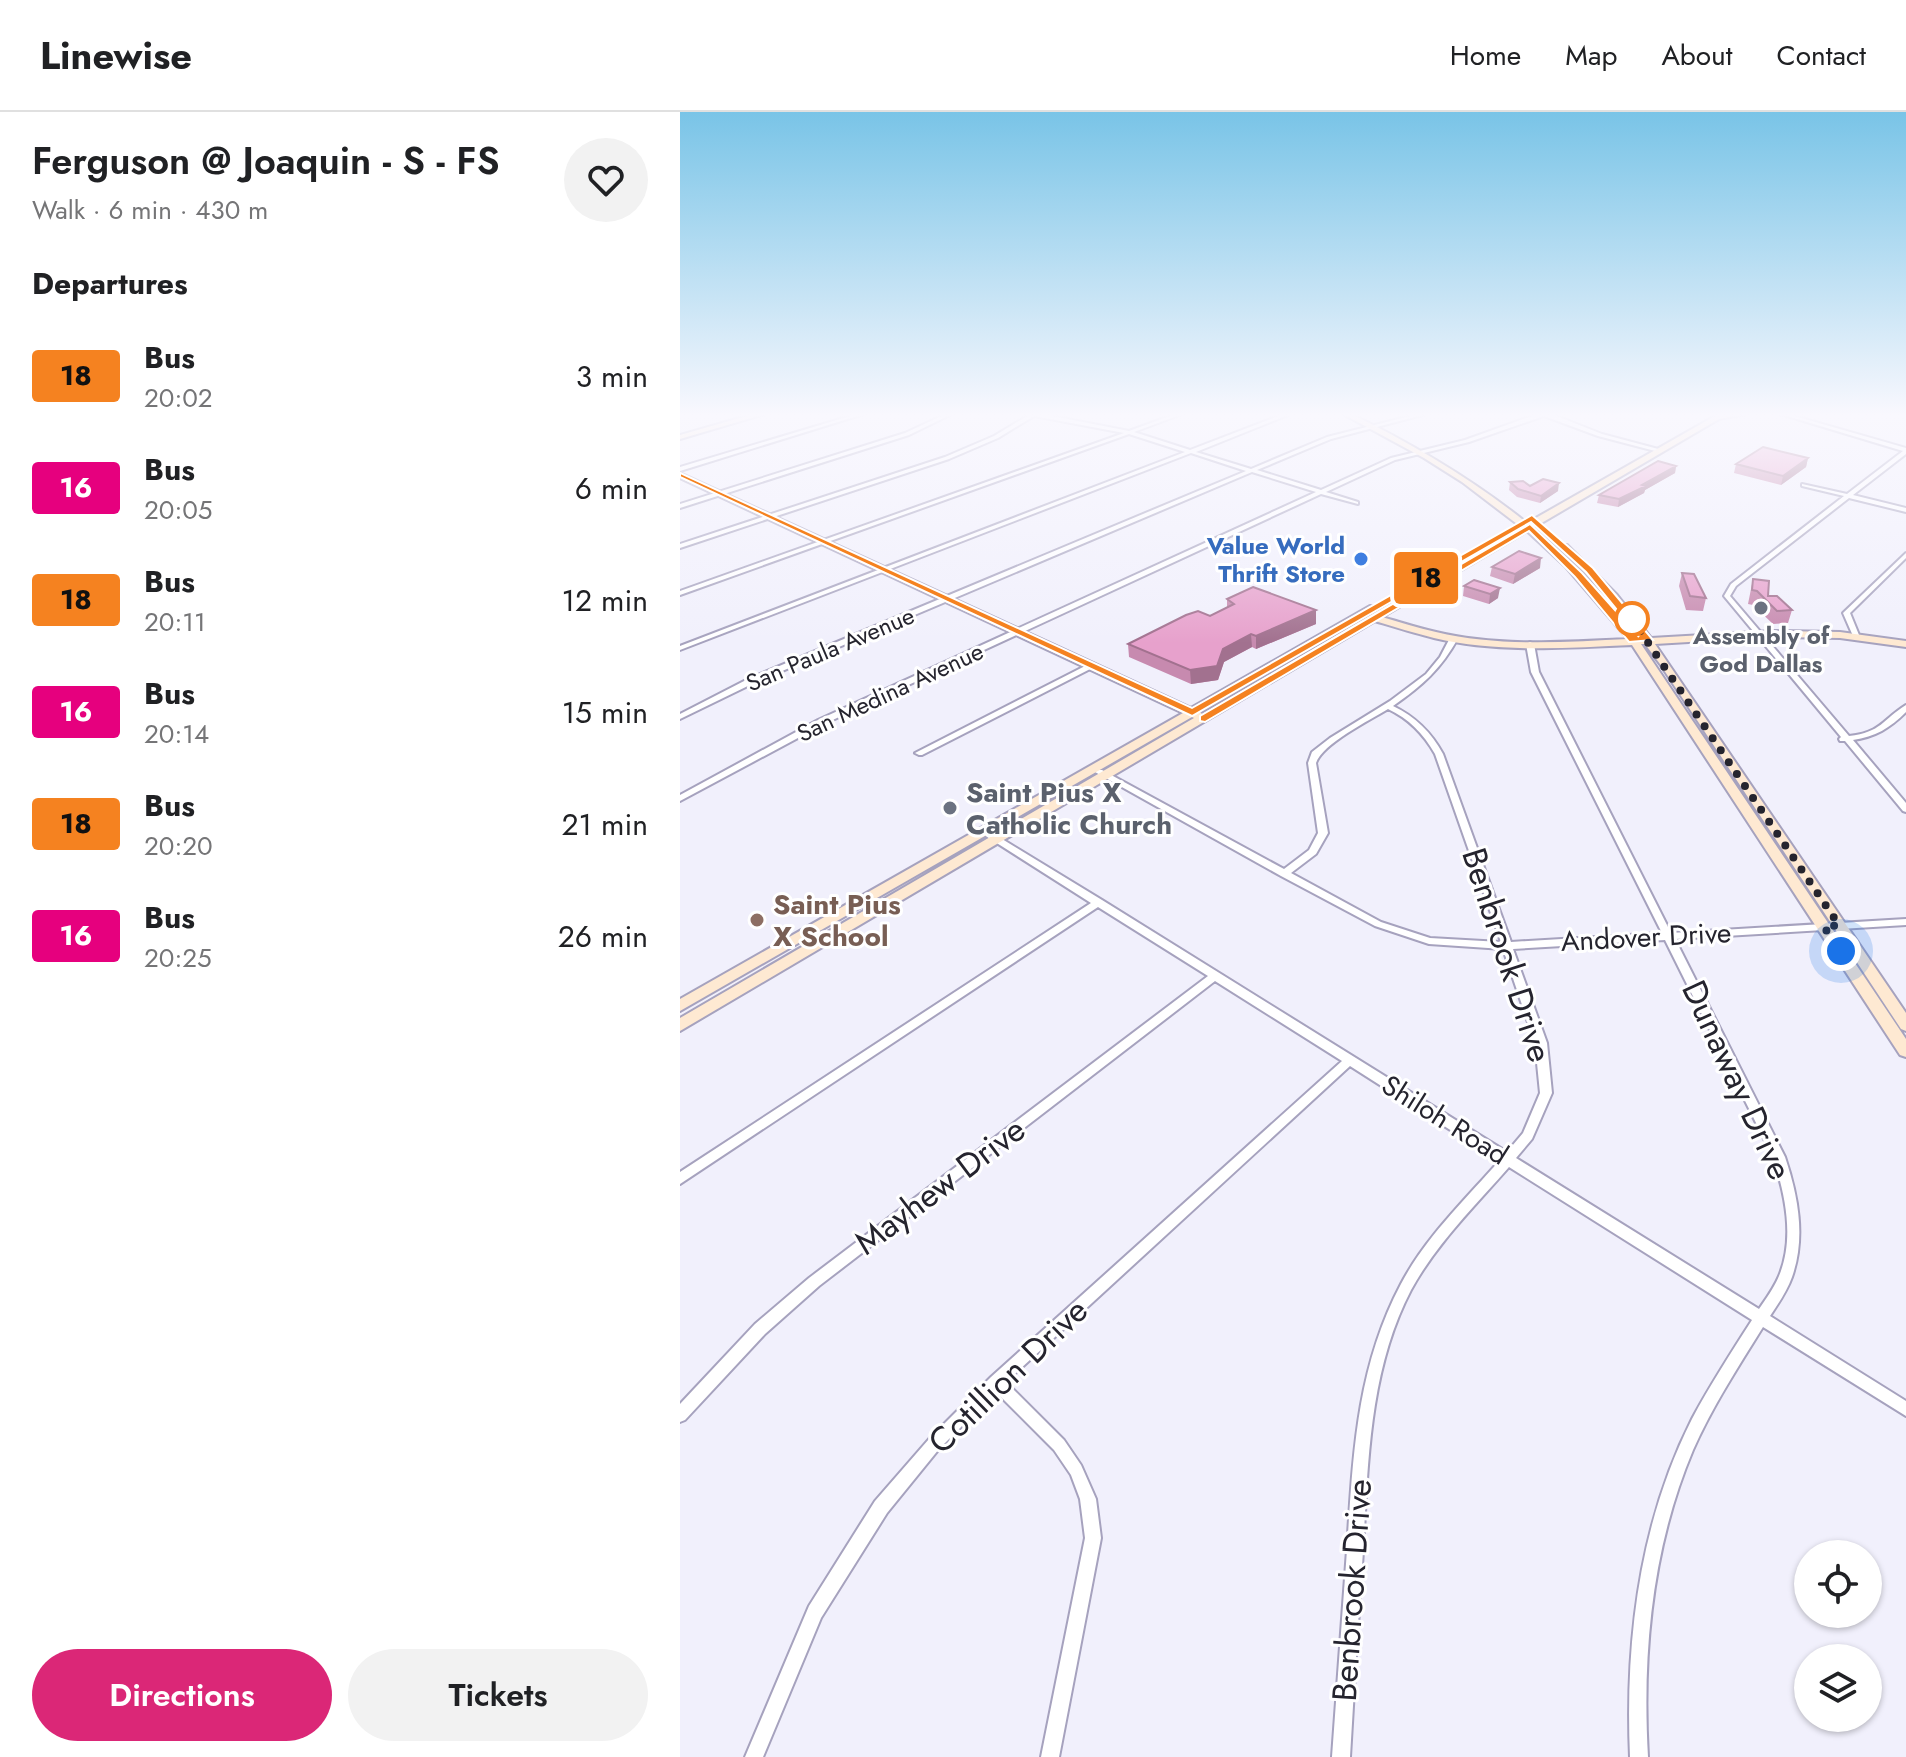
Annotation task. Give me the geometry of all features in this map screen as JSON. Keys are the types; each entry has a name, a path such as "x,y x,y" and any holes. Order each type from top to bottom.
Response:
{"main road":[{"path":"713,490 1198,716"},
{"path":"1484,490 1531,522 1640,640 1832,926 1906,1025"},
{"path":"1370,616 1430,576 1484,549 1586,490"},
{"path":"680,1006 998,839 1106,776 1198,716 1370,616 1441,579 1484,549"},
{"path":"1430,576 1441,579"},
{"path":"1370,616 1454,638 1530,644 1756,635 1855,635 1906,644"},
{"path":"681,1022 984,831 1093,769 1198,716"},
{"path":"1832,926 1906,1051"}],"street":[{"path":"680,506 730,490"},
{"path":"680,546 850,490"},
{"path":"680,593 969,490"},
{"path":"680,648 1088,490"},
{"name":"San Paula Avenue","path":"680,717 751,681 1208,490"},
{"path":"1315,490 1356,503"},
{"name":"San Medina Avenue","path":"680,798 821,722 1327,490"},
{"path":"1824,490 1906,510"},
{"path":"1857,490 1729,590 1729,602 1906,809"},
{"path":"1855,635 1846,613 1906,555"},
{"path":"1284,874 1321,843 1323,833 1312,763 1315,754 1438,669 1454,638"},
{"name":"Dunaway Drive","path":"1530,644 1535,672 1779,1157 1796,1216 1795,1248 1785,1278 1688,1445 1664,1508 1647,1573 1639,1641 1639,1757"},
{"path":"919,753 1092,666"},
{"name":"Benbrook Drive","path":"1341,1757 1362,1438 1373,1376 1387,1331 1415,1274 1432,1247 1528,1136 1546,1093 1541,1043 1435,743 1416,719 1387,706"},
{"path":"1843,739 1876,734 1887,728 1906,707"},
{"name":"Andover Drive","path":"1093,769 1284,874 1405,934 1447,945 1508,946 1906,922"},
{"name":"Shiloh Road","path":"984,831 1906,1409"},
{"path":"680,1179 1099,902"},
{"name":"Mayhew Drive","path":"680,1415 760,1329 814,1282 1215,976"},
{"name":"Cotillion Drive","path":"754,1757 815,1612 881,1507 934,1444 996,1382 1349,1061"},
{"path":"996,1382 1059,1445 1076,1470 1088,1499 1091,1525 1088,1578 1050,1757"}],"building":[{"path":"1521,490 1550,490 1541,496"},
{"path":"1608,490 1638,490 1619,499 1599,495"},
{"path":"1519,551 1541,558 1515,574 1492,567"},
{"path":"1682,573 1694,574 1706,598 1690,596"},
{"path":"1753,579 1769,581 1768,596 1777,596 1792,610 1777,611 1757,591 1752,590"},
{"path":"1474,580 1500,588 1490,594 1464,586"},
{"path":"1253,587 1316,610 1256,636 1251,634 1223,649 1217,666 1190,670 1128,644 1186,615 1198,611 1210,616 1234,604 1227,599"}],"bus line":[{"name":"18","path":"712,490 1192,713 1532,517 1589,570 1647,640 1633,640 1579,575 1530,527 1205,718"}],"place":[{"name":"Value World Thrift Store","path":"1361,559"},
{"name":"Assembly of God Dallas","path":"1761,608"},
{"name":"Saint Pius X Catholic Church","path":"950,808"},
{"name":"Saint Pius X School","path":"757,920"}],"route":[{"path":"1632,619 1664,662 1839,925 1824,927 1841,951"}]}
